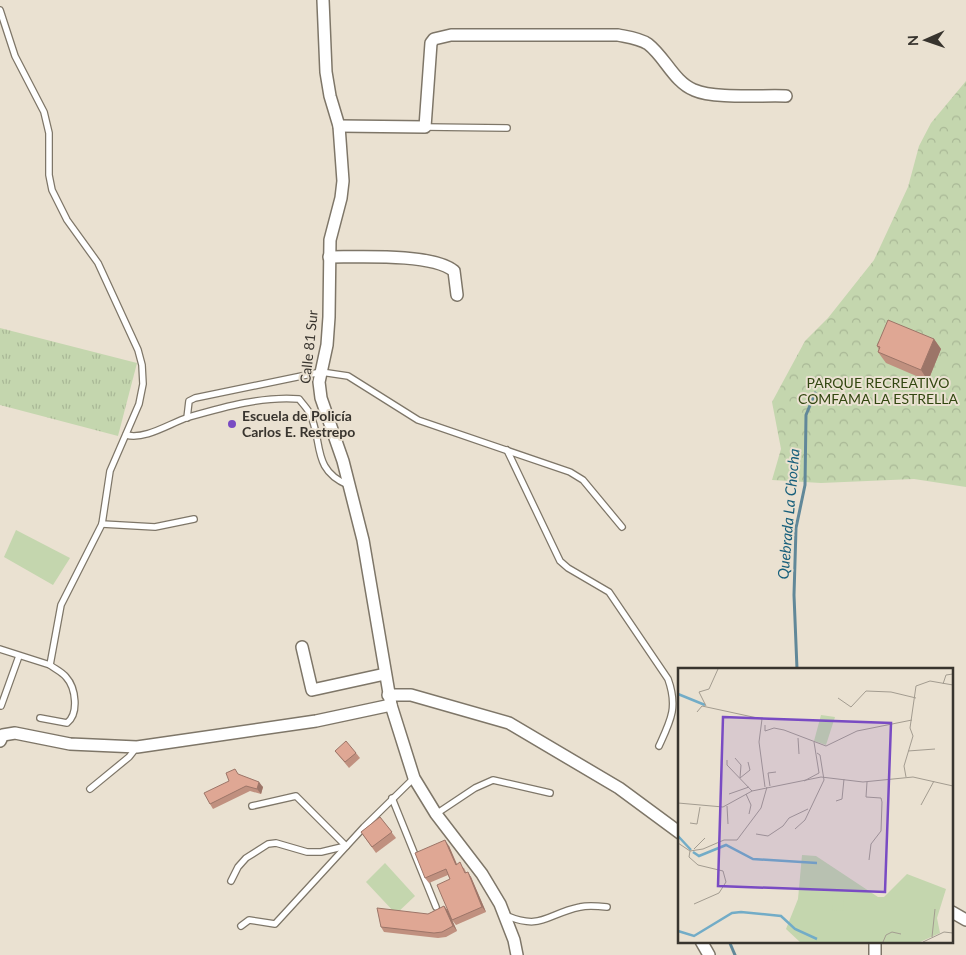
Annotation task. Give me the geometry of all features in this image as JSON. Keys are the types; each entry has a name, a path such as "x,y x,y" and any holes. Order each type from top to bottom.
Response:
{"street":[{"name":"Calle 81 Sur","path":"323,0 326,72 330,96 339,126 343,181 329,257 329,317 327,345 321,372 321,398 343,461 363,540 390,700 414,778 436,814 482,874 505,915 517,955"},
{"path":"339,126 426,127 431,43 434,39 451,35 618,35 636,38 647,43 683,83 693,90 706,94 786,96"},
{"path":"329,257 400,258 446,264 454,271 457,294"},
{"path":"302,648 312,690 385,674"},
{"path":"0,741 4,735 15,733 70,744 137,747 316,721 411,695 509,723 619,788 678,832"},
{"path":"954,913 966,920"},
{"path":"702,942 709,955"},
{"path":"875,942 875,955"}],"lane":[{"path":"0,10 15,56 44,112 49,133 50,176 54,196 67,220 98,263 138,350 142,365 143,384 139,404 126,435 114,456 102,524 61,605 50,665"},
{"path":"426,127 507,128"},
{"path":"188,418 189,401 195,398 321,372 348,376 418,420 570,472 583,480 622,527"},
{"path":"126,435 138,436 188,418 276,397 299,399 309,412 321,461 334,479 348,485"},
{"path":"507,450 560,561 568,568 609,592 668,679 674,695 672,716 659,746"},
{"path":"102,524 155,527 194,519"},
{"path":"0,649 50,665 66,676 72,685 75,710 73,718 67,723 40,718"},
{"path":"1,706 19,656"},
{"path":"90,789 129,757 137,747"},
{"path":"241,926 249,920 275,924 346,846 414,778"},
{"path":"436,814 475,788 493,780 550,793"},
{"path":"252,806 296,796 346,846"},
{"path":"392,798 436,907"},
{"path":"231,882 238,867 246,858 268,844 276,844 307,852 321,852 346,846"},
{"path":"505,915 519,921 538,922 577,907 607,907"}],"green space":[{"name":"PARQUE RECREATIVO COMFAMA LA ESTRELLA","path":"966,81 966,487 914,479 821,483 772,480 781,449 772,402 805,341 828,318 874,260 908,187 919,146 931,123"},
{"path":"966,240 966,301 964,301 959,241"},
{"path":"0,328 137,363 118,436 0,405"},
{"path":"16,530 70,558 53,585 4,557"},
{"path":"385,863 415,896 396,914 366,882"}],"building":[{"path":"888,320 934,339 921,370 878,352 880,347 877,346"},
{"path":"346,741 356,753 345,762 335,751"},
{"path":"235,769 238,774 259,782 257,789 246,786 210,804 204,793 229,781 226,773"},
{"path":"380,817 392,832 372,847 361,832"},
{"path":"445,840 456,865 460,862 465,873 468,872 482,907 452,920 437,885 450,879 446,869 425,878 415,853"},
{"path":"444,906 453,926 442,932 434,933 381,927 377,908 428,914"}],"waterway":[{"name":"Quebrada La Chocha","path":"797,668 794,595 796,528 805,485 806,415 815,393"},
{"name":"Quebrada La Chocha","path":"729,942 735,955"}],"place":[{"name":"Escuela de Policía Carlos E. Restrepo","path":"232,424"}]}
